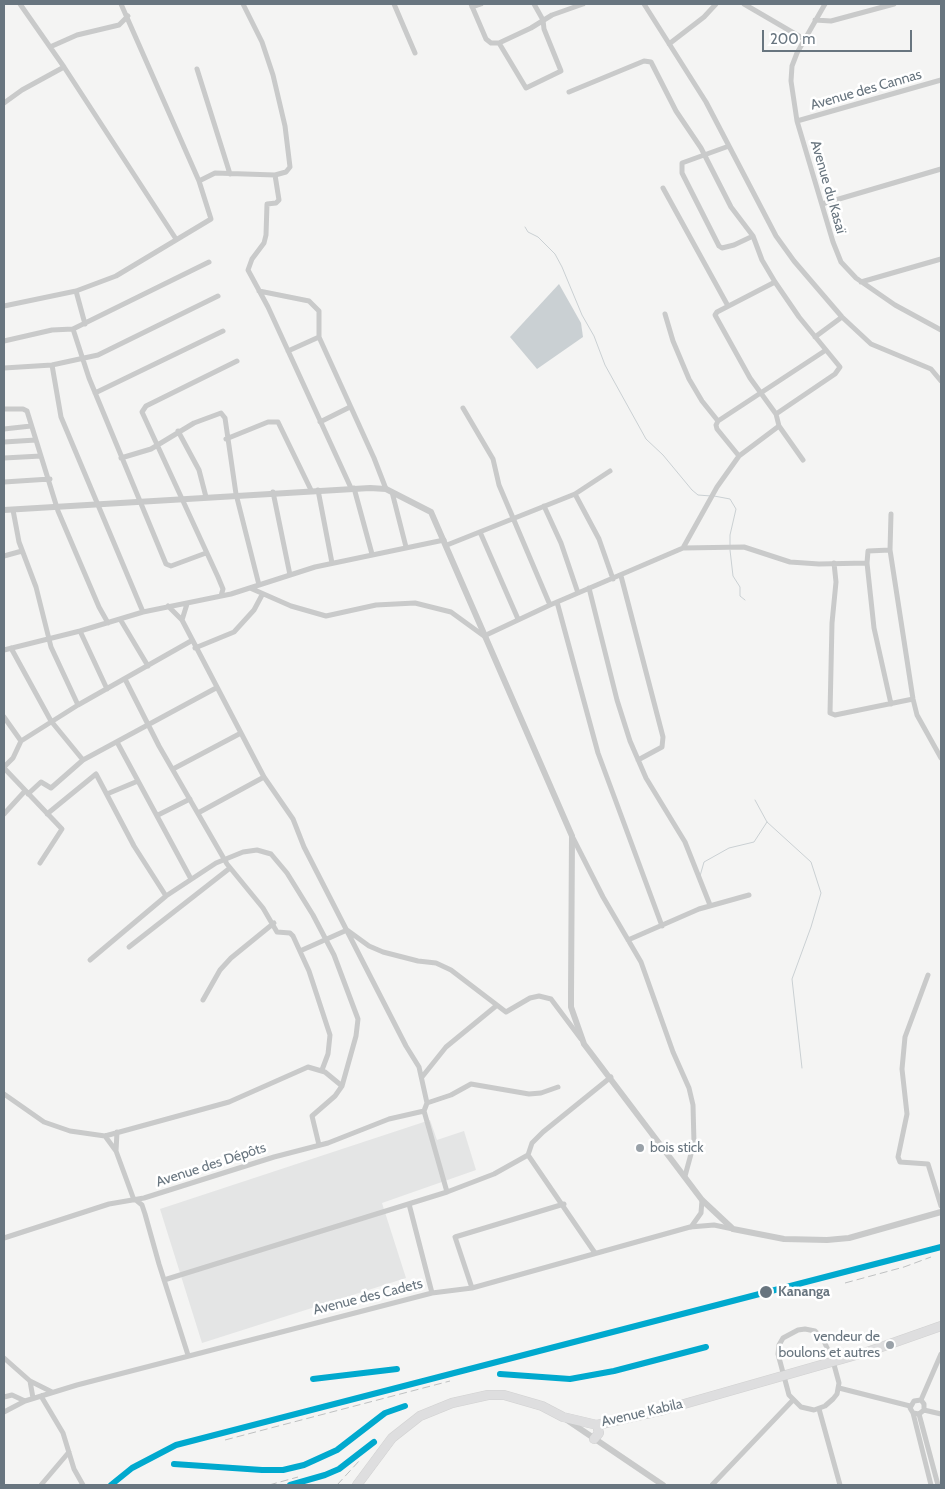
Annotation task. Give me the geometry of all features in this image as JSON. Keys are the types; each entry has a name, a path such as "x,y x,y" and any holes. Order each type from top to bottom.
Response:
{"highway":[{"name":"Avenue Kabila","path":"356,1485 392,1438 420,1416 452,1403 504,1395 542,1406 563,1417 597,1425 663,1410 833,1361 941,1326"},
{"path":"594,1439 599,1433 597,1425"}],"street":[{"path":"20,4 64,67 176,239"},
{"path":"4,306 76,291 116,276 211,219 199,181 128,16 121,4"},
{"path":"199,181 215,173 275,174 286,172 290,168 283,115 274,75 262,42 244,4"},
{"path":"394,4 415,53"},
{"path":"481,4 472,6 486,39 491,43 499,43 532,28 543,20 583,4"},
{"path":"499,43 526,88 561,71 544,29 543,20 534,4"},
{"path":"564,4 566,10"},
{"path":"644,4 706,102 786,252 842,317 870,344 931,368 941,381"},
{"path":"670,44 704,17 716,4"},
{"path":"744,4 804,39"},
{"name":"Avenue du Kasaï","path":"824,4 804,39 792,66 792,90 798,121 833,242 841,262 861,282 895,305 941,330"},
{"path":"815,20 831,21 894,4"},
{"path":"50,47 77,35 118,25 128,16"},
{"path":"569,92 649,60 676,111 704,155 731,207 753,236 762,260 775,282 815,337 839,364 838,371 776,414"},
{"path":"4,103 22,90 64,67"},
{"path":"197,69 230,174"},
{"name":"Avenue des Cannas","path":"798,121 941,80"},
{"path":"729,146 682,163 681,166 717,242 722,248 753,236"},
{"path":"822,204 941,169"},
{"path":"275,174 279,200 276,203 267,204 264,243 248,266 248,270 288,351 346,479 352,488 372,554"},
{"path":"663,188 728,306"},
{"path":"861,282 941,259"},
{"path":"4,341 52,330 73,329 209,262"},
{"path":"873,290 880,277"},
{"path":"775,282 715,313 715,315 761,393 776,414 779,426 803,460"},
{"path":"76,291 85,324"},
{"path":"258,291 311,302 318,311 319,336 389,491 406,547"},
{"path":"4,368 52,365 103,353 218,296"},
{"path":"665,314 673,342 689,379 702,401 718,421"},
{"path":"815,337 842,317"},
{"path":"73,329 81,358 138,502 168,565 206,553"},
{"path":"95,393 223,331"},
{"path":"288,351 319,336"},
{"path":"739,456 719,432 716,425 718,421 826,350"},
{"path":"231,594 223,589 144,417 143,409 237,361"},
{"path":"52,365 60,417 143,612"},
{"path":"320,422 350,407"},
{"path":"464,408 493,459 498,485 550,605"},
{"path":"4,409 26,409 58,508 99,607 108,623"},
{"path":"121,458 157,445 178,431 213,414 221,413 224,418 236,494 259,585"},
{"path":"226,439 268,422 278,422 315,490 332,563"},
{"path":"4,429 31,426"},
{"path":"683,548 717,487 739,456 779,426"},
{"path":"178,431 199,470 206,497"},
{"path":"4,442 36,440"},
{"path":"4,458 41,456"},
{"path":"4,650 80,631 143,612 231,594 332,563 406,547 445,542 480,532 575,494 610,472"},
{"path":"4,482 50,479"},
{"path":"342,489 346,479"},
{"path":"4,510 352,488 389,491 431,512 572,836 650,983 673,1052 691,1096 694,1143 685,1176"},
{"path":"273,492 290,575"},
{"path":"575,494 599,539 613,579"},
{"path":"544,506 561,543 578,593"},
{"path":"13,510 22,550 36,587 48,639 62,676 78,705"},
{"path":"891,514 890,550 913,699 917,716 941,758"},
{"path":"480,532 518,619"},
{"path":"484,636 518,619 683,548 744,548 790,562 866,563"},
{"path":"4,556 22,550"},
{"path":"890,550 868,551 866,563 874,628 891,704"},
{"path":"834,564 836,582 832,623 830,713 835,715 913,699"},
{"path":"620,576 663,737 662,747 659,750 638,760"},
{"path":"250,588 262,595 304,611 326,616 376,606 415,603 451,612 484,636"},
{"path":"589,588 617,700 638,760 646,778 685,842 710,905"},
{"path":"221,596 223,589"},
{"path":"195,648 234,632 254,610 262,595"},
{"path":"557,602 598,752 662,926"},
{"path":"182,620 187,604"},
{"path":"168,606 182,620 264,777 293,819 304,847 406,1046 419,1067 427,1103 424,1111 448,1192"},
{"path":"120,619 148,666"},
{"path":"80,631 107,689"},
{"path":"40,863 62,830 4,767 13,758 21,741 78,705 192,641"},
{"path":"11,648 51,721 83,760"},
{"path":"125,679 148,725 224,859 280,933 292,934 309,971 330,1035 328,1054 322,1070"},
{"path":"4,814 42,782 51,788 83,760 216,688"},
{"path":"4,717 21,741"},
{"path":"173,769 241,733"},
{"path":"117,742 191,879"},
{"path":"47,814 94,774 97,775 134,846 166,896"},
{"path":"198,814 264,777"},
{"path":"107,794 138,781"},
{"path":"158,815 190,799"},
{"path":"572,836 570,994 571,1007 584,1044"},
{"path":"90,960 166,896 224,859 234,854 258,850 271,854 281,863 300,892 326,941 350,993 358,1019 356,1036 342,1086 335,1096 313,1114 319,1145"},
{"path":"129,948 230,868"},
{"path":"628,940 710,905 749,895"},
{"path":"203,1000 220,970 231,958 274,924"},
{"path":"300,951 347,930"},
{"path":"347,930 370,946 383,952 418,961 436,963 452,970 506,1012 530,998 539,996 551,999 702,1200 733,1229 784,1240 827,1240 849,1238 941,1212"},
{"path":"928,975 905,1037 902,1069 907,1114 898,1157 900,1162 928,1164 941,1206"},
{"path":"422,1077 446,1047 496,1006"},
{"path":"4,1094 44,1122 70,1131 105,1136 229,1102 308,1067 322,1070 342,1086"},
{"path":"164,1280 448,1192 494,1174 528,1155 532,1143 542,1132 610,1076"},
{"path":"427,1103 451,1095 471,1084 529,1094 541,1094 558,1087"},
{"name":"Avenue des Dépôts","path":"4,1238 108,1204 144,1198 274,1157 319,1145 389,1119 424,1111"},
{"path":"116,1152 117,1132"},
{"path":"105,1136 116,1152 135,1200 142,1205"},
{"path":"528,1155 564,1204 595,1252"},
{"path":"144,1198 142,1205 188,1356"},
{"path":"690,1228 701,1212 702,1200"},
{"path":"409,1204 432,1293"},
{"path":"472,1288 455,1237 564,1204"},
{"name":"Avenue des Cadets","path":"4,1412 25,1401 52,1392 432,1293 472,1288 595,1252 690,1228 714,1225 733,1229"},
{"path":"798,1330 815,1331 823,1339 833,1361 838,1377 838,1388 833,1400 819,1409 806,1409 793,1400 783,1375 778,1345 783,1338 798,1330"},
{"path":"921,1400 941,1354"},
{"path":"4,1358 30,1381 52,1392"},
{"path":"30,1381 33,1398"},
{"path":"838,1388 910,1406 916,1414 929,1463 938,1485"},
{"path":"4,1397 12,1395 25,1401"},
{"path":"41,1396 62,1433 74,1469 83,1485"},
{"path":"712,1485 793,1400"},
{"path":"910,1406 914,1401 921,1400"},
{"path":"921,1400 924,1404 924,1410"},
{"path":"819,1409 840,1485"},
{"path":"916,1414 924,1410 941,1414"},
{"path":"563,1417 662,1485"},
{"path":"41,1485 69,1452"},
{"path":"929,1463 931,1485"}],"shaded area":[{"path":"559,284 581,323 583,337 537,369 510,337"},
{"path":"430,1120 437,1140 464,1131 476,1170 382,1203 406,1278 202,1343 160,1209"}],"waterway":[{"path":"525,227 528,232 538,237 555,254 582,315 594,336 605,365 646,439 663,455 692,490 698,495 711,496"},
{"path":"714,496 730,499 736,509 730,535 730,546"},
{"path":"730,550 733,576 740,587 740,596 745,600"},
{"path":"755,800 767,822 811,862 821,893 792,979 802,1068"},
{"path":"700,876 704,862 729,848 754,842 767,822"}],"railway":[{"path":"845,1283 904,1267 931,1257"},
{"path":"500,1374 570,1379 614,1371 706,1347"},
{"path":"313,1379 397,1369"},
{"path":"225,1440 450,1381"},
{"path":"174,1464 262,1470 283,1470 304,1465 337,1450 385,1413 405,1406"},
{"path":"290,1485 339,1469 374,1442"},
{"path":"337,1485 360,1460"},
{"path":"269,1485 298,1477"}],"transit line":[{"path":"111,1485 132,1468 176,1445 941,1247"},
{"path":"500,1374 570,1379 614,1371 706,1347"},
{"path":"313,1379 397,1369"},
{"path":"174,1464 262,1470 283,1470 304,1465 337,1450 385,1413 405,1406"},
{"path":"290,1485 339,1469 374,1442"}],"place":[{"name":"bois stick","path":"640,1148"},
{"name":"Kananga","path":"766,1292"},
{"name":"vendeur de boulons et autres","path":"890,1345"}]}
